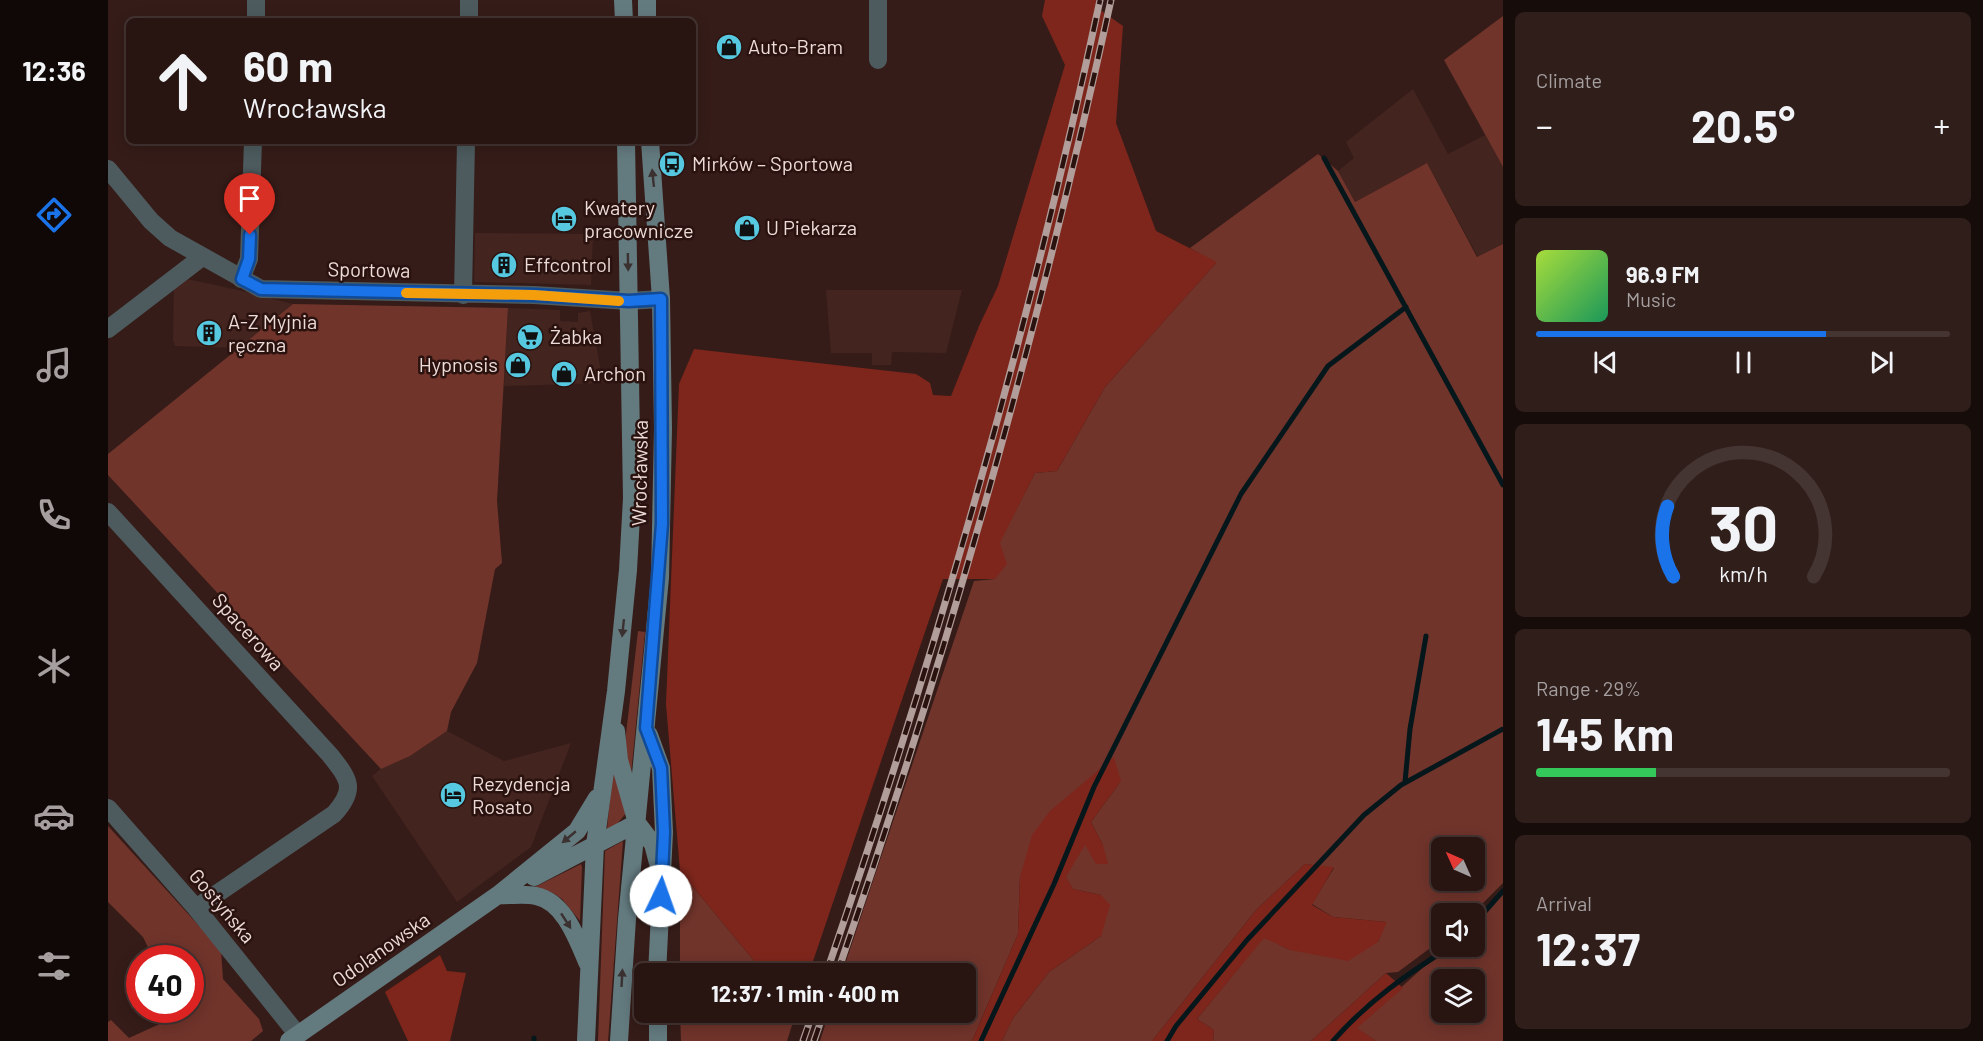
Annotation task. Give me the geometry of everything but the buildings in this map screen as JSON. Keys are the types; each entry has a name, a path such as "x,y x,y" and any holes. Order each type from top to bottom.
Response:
{"main road":[{"path":"623,0 624,18"},
{"path":"647,0 647,18"},
{"name":"Wrocławska","path":"586,1041 595,845 614,709 628,570 632,498 626,144"},
{"name":"Wrocławska","path":"636,812 646,728 662,524 661,299 650,144"},
{"name":"Wrocławska","path":"614,709 619,760 636,812"},
{"path":"646,728 661,768 664,832 658,963"},
{"name":"Odolanowska","path":"294,1038 498,896 577,831 600,797"},
{"path":"636,812 653,844 662,876"},
{"path":"619,1041 636,812"},
{"name":"Odolanowska","path":"498,896 595,845 636,812"},
{"path":"498,896 536,896 555,904 571,927 589,966"},
{"path":"658,1023 658,1041"}],"street":[{"path":"256,0 256,18"},
{"path":"469,0 469,18"},
{"path":"878,0 878,60"},
{"path":"242,279 249,259 253,144"},
{"path":"463,295 466,144"},
{"name":"Sportowa","path":"108,169 151,221 170,238 261,289 534,295 629,301 661,299"},
{"path":"108,329 202,257"},
{"name":"Spacerowa","path":"108,512 330,755 344,773 349,787 347,796 334,814 196,908"},
{"name":"Gostyńska","path":"108,808 196,908 294,1038"}],"shaded area":[{"path":"1045,0 1097,0 1096,7 1123,26 1116,123 1156,231 1217,262 1105,387 1057,471 1035,473 1000,543 1007,564 995,579 943,579 812,963 756,963 680,871 666,704 679,384 694,349 916,374 930,383 933,395 951,396 998,286 1065,65 1042,16"},
{"path":"1503,16 1503,167 1444,60"},
{"path":"1413,89 1448,154 1485,135 1503,167 1503,244 1478,257 1427,163 1355,202 1338,171 1354,158 1346,142"},
{"path":"1318,154 1338,171 1355,202 1427,163 1477,257 1503,244 1503,883 1483,903 1431,903 1431,947 1398,972 1386,973 1311,1041 1213,1041 1214,1030 1197,1019 1264,937 1290,950 1378,942 1386,922 1333,917 1312,904 1334,868 1305,864 1256,910 1152,1041 1002,1041 1013,1018 1049,972 1101,936 1101,895 1073,889 1065,877 1085,844 1103,845 1091,822 1121,781 1020,877 1018,934 972,1041 820,1041 826,1023 976,1023 976,963 845,963 974,581 995,579 999,543 1035,473 1057,471 1105,387 1216,263 1190,248"},
{"path":"475,233 593,234 591,285 474,282"},
{"path":"187,279 293,304 239,348 175,346 173,340 174,285"},
{"path":"826,290 962,290 946,353 892,352 891,365 872,365 872,353 831,353"},
{"path":"293,304 508,308 497,501 502,563 495,569 477,663 451,712 447,731 410,756 381,769 108,475 108,454"},
{"path":"508,308 560,310 560,321 578,322 578,313 590,311 603,383 504,386"},
{"path":"638,631 645,632 631,775 624,751"},
{"path":"447,731 504,761 571,743 531,847 457,902 372,776 382,768 410,756"},
{"path":"1114,757 1121,781 1091,822 1103,845 1108,864 1096,864 1085,845 1066,877 1073,889 1101,895 1110,905 1101,936 1049,972 1013,1018 1002,1041 972,1041 1018,934 1020,877 1032,835 1050,811"},
{"path":"613,769 627,812 613,829 607,829"},
{"path":"108,826 221,950 223,979 259,1019 263,1031 251,1041 108,1041 108,1022 111,1020 129,1038 162,1023 204,1023 204,945 147,945 143,937 108,902"},
{"path":"623,841 608,1041 598,1041 605,851"},
{"path":"581,864 580,921 562,899 553,893 533,888"},
{"path":"1305,864 1334,867 1312,905 1333,917 1387,922 1378,942 1348,961 1290,950 1264,938 1197,1019 1214,1030 1213,1041 1152,1041 1256,910"},
{"path":"680,871 756,963 680,963"},
{"path":"1503,892 1503,1041 1376,1041 1356,1028 1435,957 1485,957 1485,909"},
{"path":"440,955 447,971 466,973 450,1041 408,1041 385,992"},
{"path":"1386,973 1403,988 1357,1028 1376,1041 1311,1041"},
{"path":"680,1023 793,1023 787,1041 681,1041"}],"waterway":[{"path":"1324,158 1503,485"},
{"path":"981,1041 1054,884 1094,787 1241,494 1328,366 1406,307"},
{"path":"1405,782 1410,729 1426,636"},
{"path":"1167,1041 1176,1026 1247,940 1364,815 1401,785 1503,729"},
{"path":"1485,911 1503,891"},
{"path":"1333,1041 1389,989 1435,957"}],"railway":[{"path":"830,963 905,733 978,491 1043,247 1100,0"},
{"path":"841,963 917,733 989,491 1053,246 1111,0"},
{"path":"803,1041 809,1023"},
{"path":"814,1041 820,1023"}],"slow traffic":[{"path":"406,293 534,295 619,301"}],"place":[{"name":"Auto-Bram","path":"729,47"},
{"name":"Mirków – Sportowa","path":"672,164"},
{"name":"Kwatery pracownicze","path":"564,219"},
{"name":"U Piekarza","path":"747,228"},
{"name":"Effcontrol","path":"504,265"},
{"name":"A-Z Myjnia ręczna","path":"209,333"},
{"name":"Żabka","path":"530,337"},
{"name":"Hypnosis","path":"518,365"},
{"name":"Archon","path":"564,374"},
{"name":"Rezydencja Rosato","path":"453,795"}],"route":[{"path":"250,235 249,259 242,279 261,289 534,295 629,301 661,299 662,524 660,578 646,728 661,768 664,832 661,896"}]}
